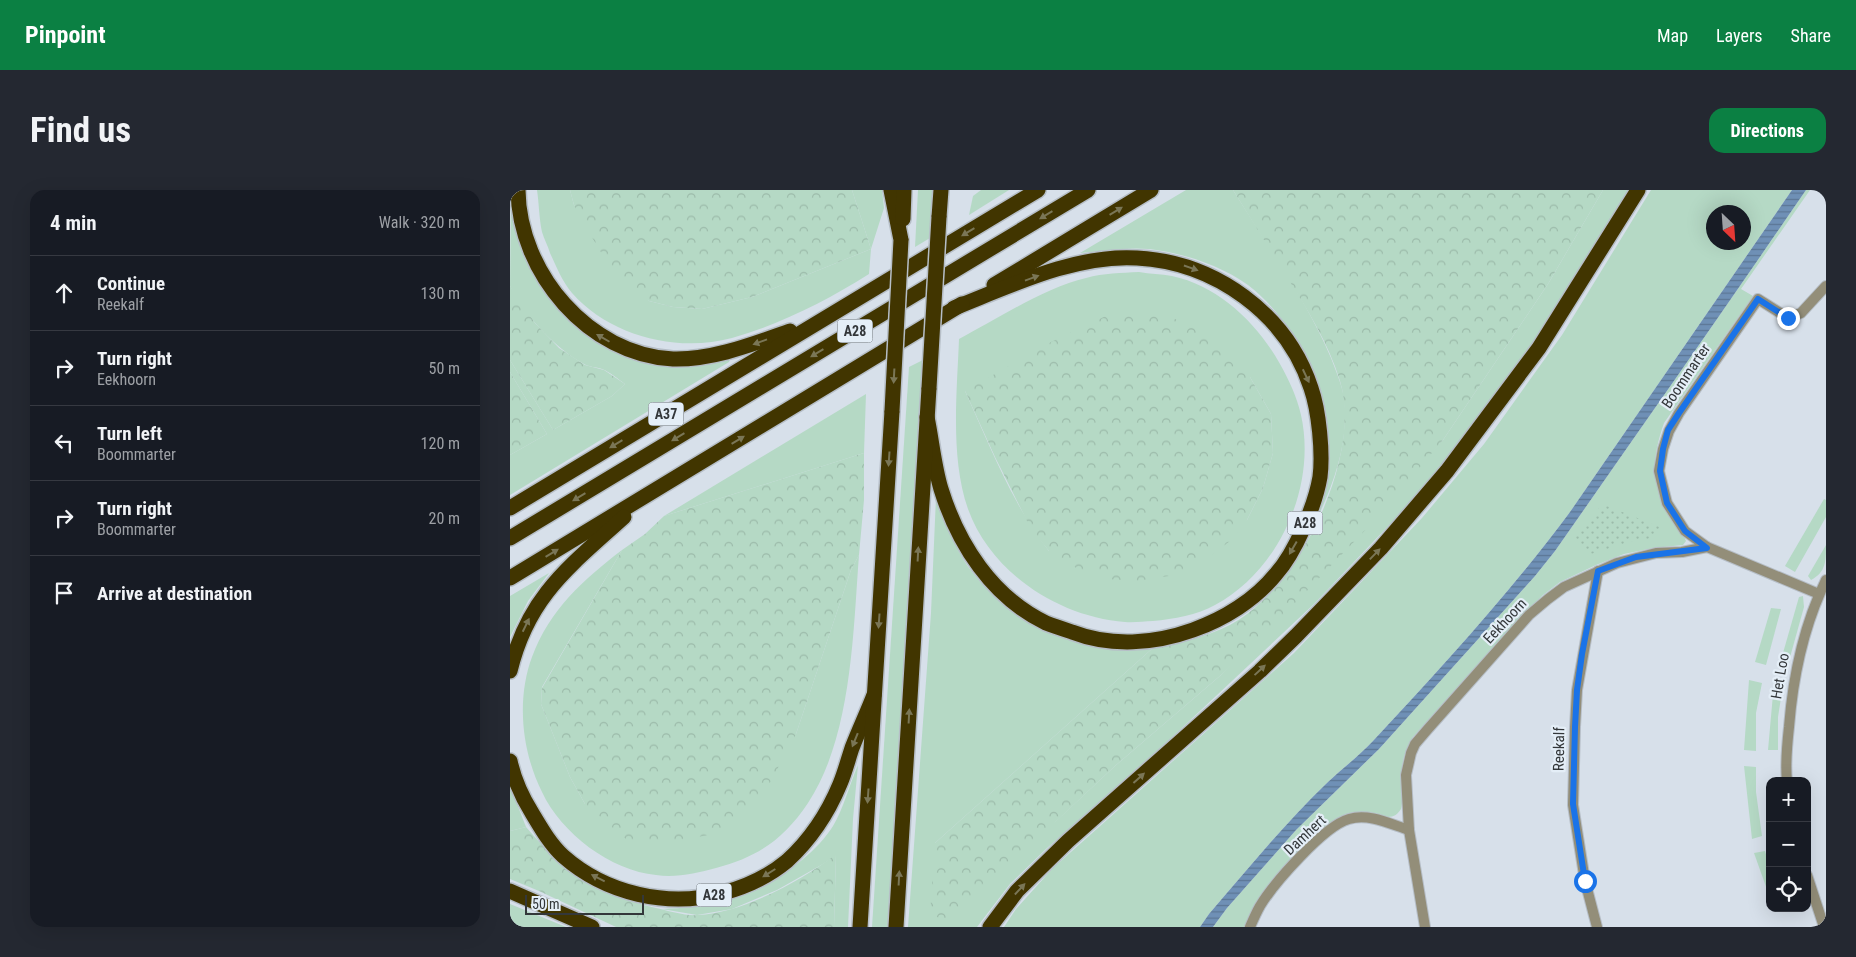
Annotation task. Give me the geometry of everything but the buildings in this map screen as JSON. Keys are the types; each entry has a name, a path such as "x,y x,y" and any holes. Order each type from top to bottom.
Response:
{"highway":[{"name":"A28","path":"518,190 524,231 536,262 553,290 573,313 595,332 628,350 674,359 711,356 748,346 822,319 1038,190"},
{"name":"A28","path":"860,927 901,240 891,190"},
{"path":"901,240 904,190"},
{"name":"A28","path":"896,927 941,190"},
{"name":"A28","path":"510,538 1088,190"},
{"name":"A28","path":"510,671 515,652 526,626 541,598 566,569 652,493 1151,190"},
{"path":"990,927 1018,891 1068,841 1260,671 1381,548 1447,471 1539,348 1638,190"},
{"name":"A28","path":"927,417 940,486 953,522 968,552 990,580 1016,604 1045,622 1083,636 1118,643 1150,641 1181,635 1208,625 1232,612 1255,595 1277,574 1296,544 1311,510 1320,477 1319,422 1311,388 1299,361 1282,332 1261,311 1234,288 1210,275 1179,264 1138,258 1105,259 1034,276 954,308"},
{"name":"A37","path":"510,508 822,319"},
{"path":"510,578 652,493"},
{"name":"A28","path":"510,761 512,771 525,802 544,834 563,855 585,872 612,886 639,895 671,900 707,897 738,889 764,876 786,862 809,838 827,812 841,783 853,746 874,695"},
{"path":"510,891 592,927"}],"street":[{"name":"Boommarter","path":"1707,548 1685,531 1665,498 1660,471 1668,430 1758,299 1788,318 1801,313 1826,286"},
{"name":"Eekhoorn","path":"1425,927 1409,830 1406,775 1411,754 1415,744 1529,615 1564,587 1598,571 1636,557 1707,548 1819,594"},
{"name":"Reekalf","path":"1597,927 1585,881 1573,804 1577,690 1598,571"},
{"name":"Het Loo","path":"1787,777 1787,744 1793,681 1805,631 1826,580"},
{"name":"Damhert","path":"1250,927 1259,907 1268,894 1313,843 1336,824 1350,818 1364,817 1409,830"},
{"path":"1811,888 1822,925"}],"green space":[{"path":"511,190 514,218 519,239 530,267 556,306 572,323 610,350 632,359 654,364 683,365 730,359 729,362 510,495 510,455 547,434 510,372 510,360 553,430 612,396 625,384 608,372 586,365 563,350 532,319 516,297 510,286"},
{"path":"537,190 570,190 574,205 649,301 673,307 702,309 752,297 871,249 869,274 803,311 768,326 732,338 711,342 689,343 667,342 646,337 625,330 605,320 588,308 568,288 543,235"},
{"path":"570,190 852,190 871,249 752,297 702,309 673,307 649,301 628,287 611,269 574,205"},
{"path":"852,190 882,190 884,208 871,249"},
{"path":"918,190 938,190 935,235 915,247"},
{"path":"981,190 1009,190 969,215 973,196"},
{"path":"1186,190 1233,190 1310,315 1331,358 1340,383 1345,409 1343,445 1328,495 1306,543 1318,505 1324,476 1329,446 1327,422 1322,399 1305,356 1279,316 1248,285 1226,272 1201,261 1149,249 1114,249 1080,253"},
{"path":"1233,190 1603,190 1548,284 1443,440 1374,521 1276,623 1221,675 1115,766 950,921 930,915 935,843 1154,647 1187,641 1220,630 1240,619 1263,600 1285,575 1305,545 1322,512 1335,478 1343,444 1345,411 1340,381 1324,340 1310,314"},
{"path":"1603,190 1630,190 1559,307 1466,438 1393,521 1314,604 1169,740 1046,849 1010,884 977,927 908,927 931,613 936,497 952,537 967,565 986,588 1019,614 1037,625 1056,633 1096,645 1125,649 1154,647 935,843 1055,822 1115,766 1221,675 1443,440 1548,284"},
{"path":"1651,190 1792,190 1751,249 1751,205 1706,205 1706,250 1751,250 1570,512 1499,601 1449,658 1373,741 1328,782 1282,830 1209,914 1200,927 1004,927 1016,909 1053,868 1294,653 1422,518 1484,444 1562,335"},
{"path":"1806,190 1810,190 1741,289 1753,296 1664,423 1657,449 1655,472 1664,507 1686,541 1683,545 1653,548 1624,554 1560,582 1543,595 1517,621 1413,737 1403,760 1402,803 1399,812 1394,816 1388,817 1355,812 1337,818 1322,829 1288,861 1259,898 1245,927 1213,927 1227,908 1296,830 1379,749 1535,576 1555,551"},
{"path":"1139,272 1168,275 1205,288 1221,297 1248,321 1271,349 1290,382 1301,415 1305,442 1303,470 1298,497 1288,524 1275,549 1258,571 1238,590 1215,605 1193,614 1153,621 1125,622 1100,618 1052,601 1030,588 1010,572 993,553 979,532 968,509 962,489 957,447 956,403 959,339 1037,296 1070,283 1099,275","holes":["1250,377 1271,414 1273,453 1263,488 1247,520 1049,551 1013,494 965,391"]},
{"path":"510,286 535,323 559,348 585,365 604,370 625,384 612,396 553,430 510,360"},
{"path":"1143,311 1173,318 1203,332 1227,350 1250,377 1271,414 1273,453 1263,488 1247,520 1230,541 1201,563 1169,576 1137,581 1106,579 1078,569 1049,551 1031,529 965,391 1051,342 1110,314"},
{"path":"927,358 889,927 872,927 909,367"},
{"path":"510,372 547,434 510,455"},
{"path":"866,394 864,453 664,516"},
{"path":"864,453 864,500 859,555 851,570 796,734 764,794 741,820 715,834 668,842 627,840 585,804 570,777 541,704 542,688 622,550 645,534 664,516"},
{"path":"1824,499 1826,500 1826,517 1795,572 1785,566"},
{"path":"1602,504 1660,527 1655,538 1636,540 1591,554 1573,540"},
{"path":"1826,545 1824,566 1820,573 1811,580 1808,576"},
{"path":"622,550 542,687 541,704 570,777 585,804 796,734 851,570 859,555 848,683 834,747 823,776 808,803 789,827 769,845 731,864 694,873 671,876 639,872 622,866 605,858 589,847 562,822 542,792 535,776 526,743 523,708 527,674 532,657 539,640 558,610 581,584"},
{"path":"549,573 528,601 510,637 510,596"},
{"path":"1803,596 1804,607 1787,668 1779,667 1799,597"},
{"path":"1771,608 1781,609 1766,665 1755,662"},
{"path":"1749,680 1762,683 1756,713 1756,751 1744,750"},
{"path":"1774,683 1783,685 1778,717 1778,750 1768,750"},
{"path":"858,765 853,819 848,927 834,927 836,855 777,890 732,909 697,915 662,909 708,905 738,896 769,882 799,862 824,839 833,826"},
{"path":"1744,766 1756,767 1756,792 1762,836 1752,839"},
{"path":"510,786 526,827 510,831"},
{"path":"526,827 555,858 584,880 615,896 688,915 715,913 752,902 789,885 836,854 834,927 616,927 510,879 510,831"},
{"path":"1765,851 1766,887 1754,853"},
{"path":"510,904 566,927 516,927 510,924"}],"water":[{"path":"1792,190 1806,190 1555,551 1535,576 1379,749 1296,830 1227,908 1213,927 1200,927 1209,914 1282,830 1328,782 1373,741 1449,658 1523,572 1570,512"}],"route":[{"path":"1585,881 1573,804 1575,727 1577,690 1582,654 1598,571 1636,557 1707,548 1685,531 1667,503 1660,471 1668,430 1758,299 1788,318"}]}
